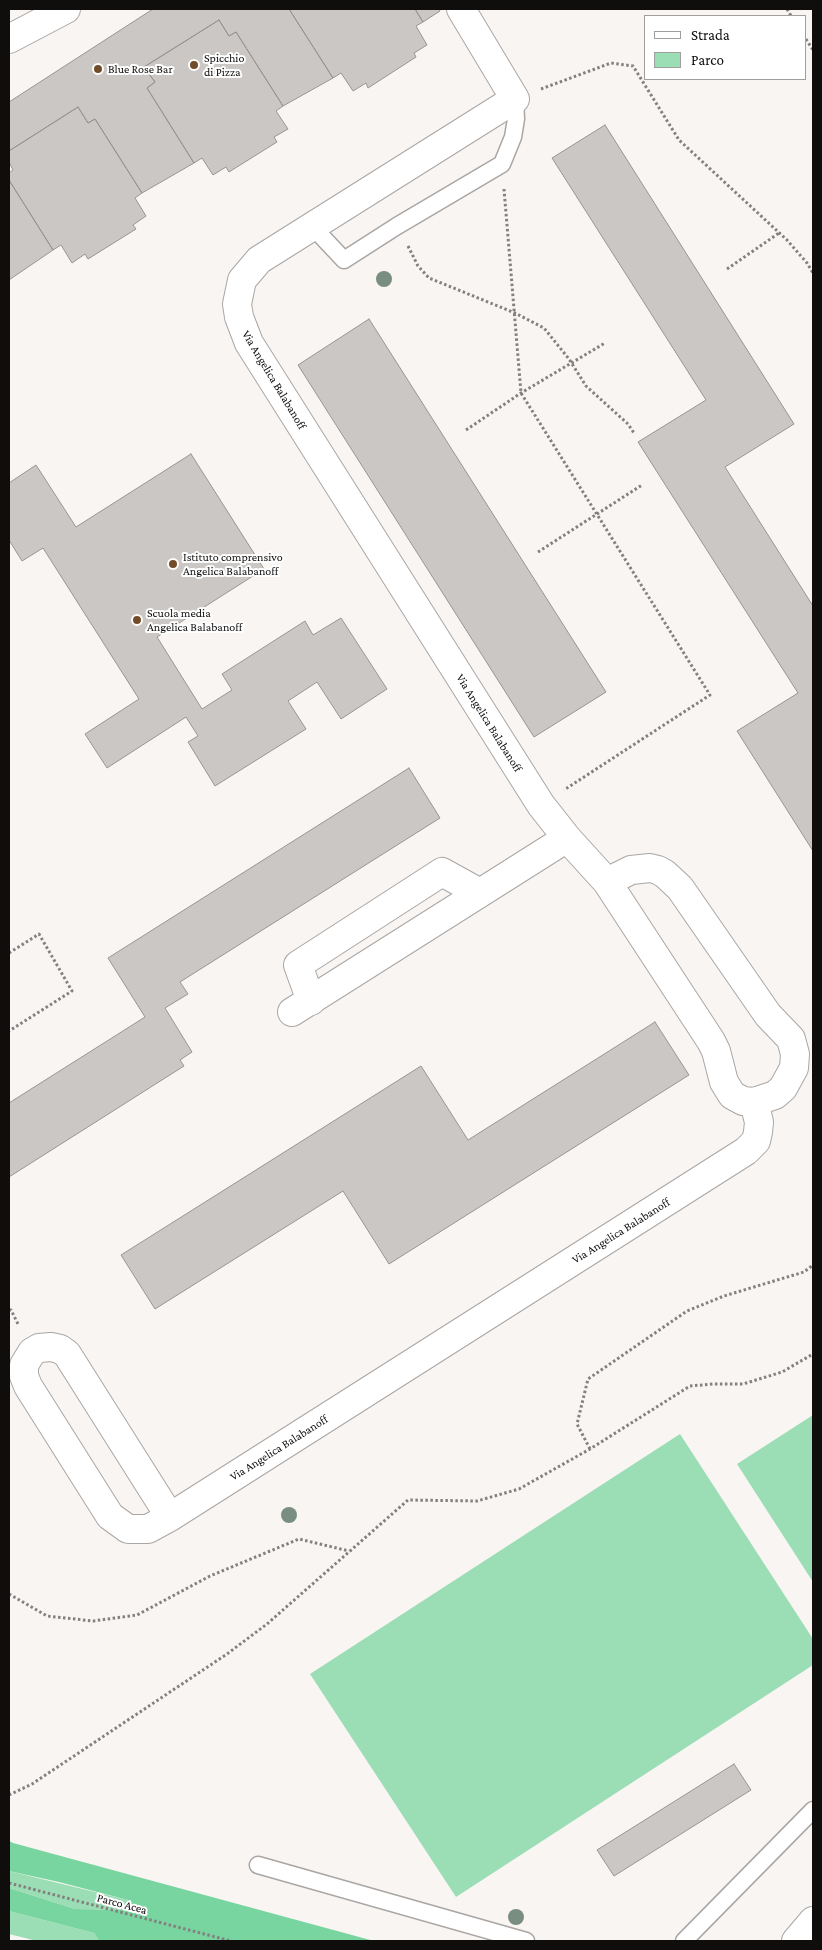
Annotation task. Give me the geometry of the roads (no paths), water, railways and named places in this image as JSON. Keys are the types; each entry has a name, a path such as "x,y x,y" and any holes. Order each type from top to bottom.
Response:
{"street":[{"path":"9,39 66,9"},
{"path":"461,9 515,99"},
{"name":"Via Angelica Balabanoff","path":"170,1517 67,1354 60,1349 51,1347 32,1352 24,1365 24,1376 28,1386 113,1520 128,1529 138,1531 148,1529 170,1517 746,1151 756,1141 759,1122 754,1102 736,1098 728,1090 711,1041 607,882 567,838 541,805 258,357 243,330 237,304 242,280 259,260 515,99"},
{"path":"480,893 442,872 298,965 301,1007 567,838"},
{"path":"607,882 622,874 641,868 658,870 673,880 768,1015 791,1039 795,1054 794,1068 789,1079 775,1095 754,1102"},
{"path":"796,1941 813,1921"}],"lane":[{"path":"312,226 344,260 397,226 502,164 513,137 516,119 515,99"},
{"path":"684,1941 813,1810"},
{"path":"258,1865 526,1941"}],"place":[{"name":"Spicchio di Pizza","path":"194,65"},
{"name":"Blue Rose Bar","path":"98,69"},
{"name":"Istituto comprensivo Angelica Balabanoff","path":"173,564"},
{"name":"Scuola media Angelica Balabanoff","path":"137,620"}]}
